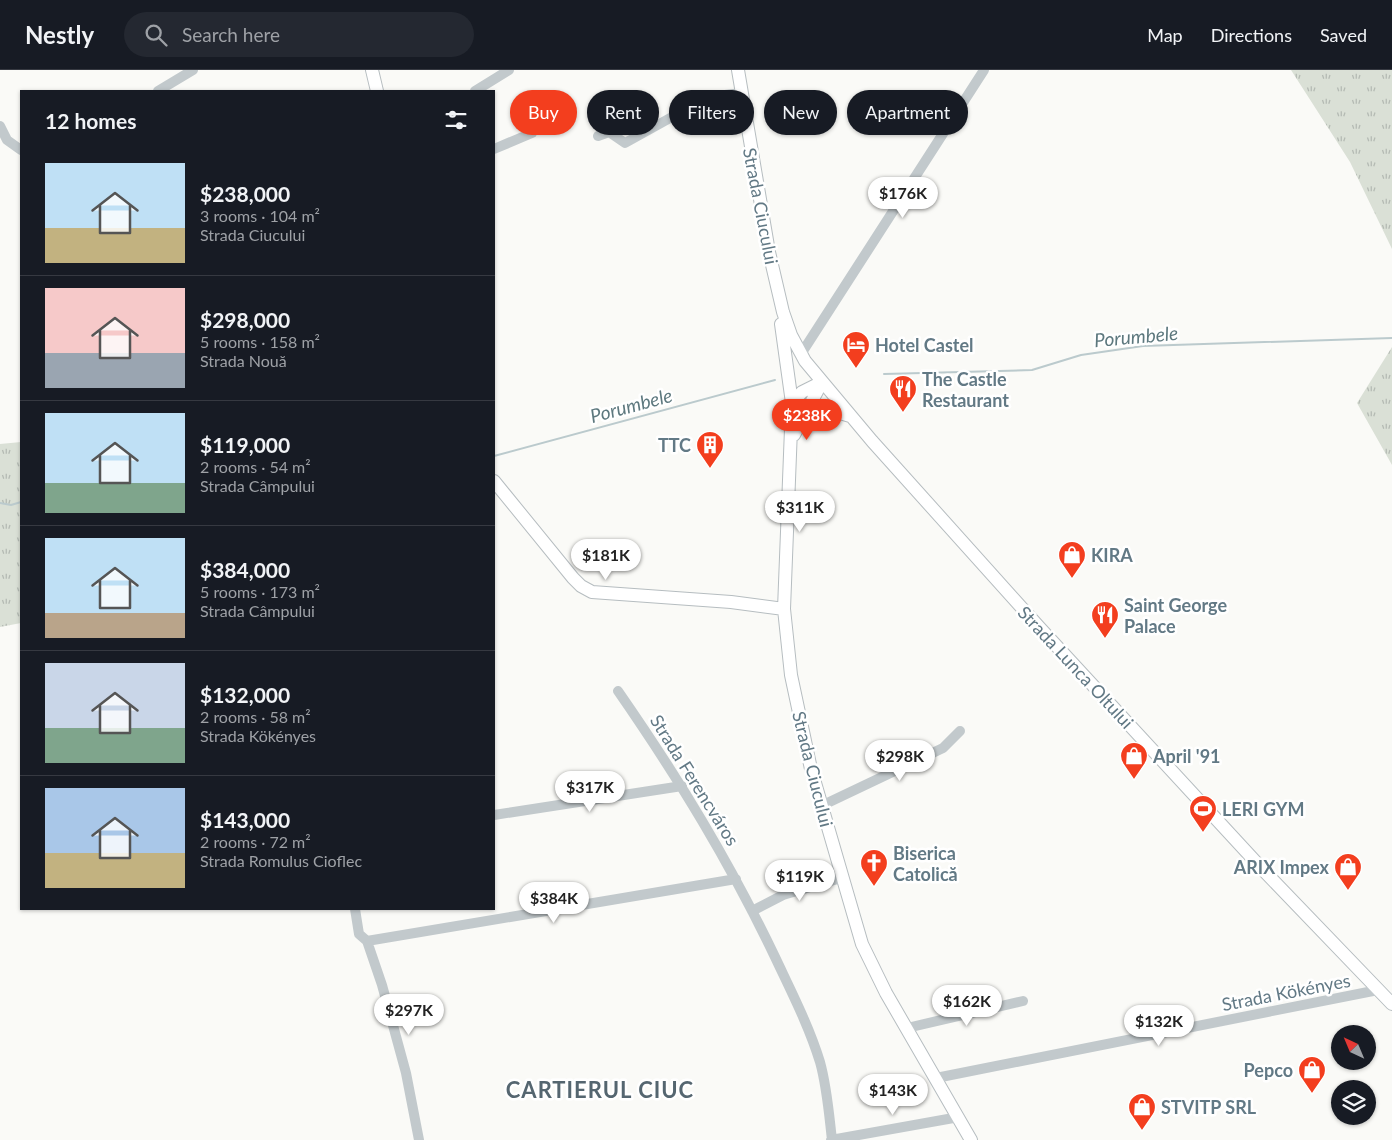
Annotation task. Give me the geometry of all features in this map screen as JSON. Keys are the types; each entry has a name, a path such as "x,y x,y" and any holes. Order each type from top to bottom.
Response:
{"main road":[{"path":"372,70 377,90"},
{"name":"Strada Ciucului","path":"738,70 741,90"},
{"name":"Strada Ciucului","path":"749,135 760,208 783,312"},
{"path":"783,312 781,324 792,403 789,456"},
{"name":"Strada Lunca Oltului","path":"783,312 801,354 851,416 1038,626 1272,880 1392,1004"},
{"path":"792,403 802,392 822,382"},
{"path":"789,456 795,432 822,382"},
{"path":"802,417 830,410 851,416"},
{"name":"Strada Ciucului","path":"789,456 784,609 791,675 821,806 862,944 971,1140"},
{"path":"495,481 573,578 586,590 606,595 755,605 784,609"}],"street":[{"path":"160,90 193,70"},
{"path":"477,90 509,70"},
{"path":"801,354 984,70"},
{"path":"598,136 609,132 626,143 669,119"},
{"path":"0,126 7,140 20,149"},
{"path":"495,149 527,135"},
{"name":"Strada Ferencváros","path":"618,691 682,786 736,879 752,911 817,1054 823,1074 832,1140"},
{"path":"821,806 943,748 960,732"},
{"path":"495,815 682,786"},
{"path":"752,911 783,895 841,878"},
{"path":"367,941 736,879"},
{"path":"354,910 359,934 367,941 382,985 406,1073 419,1140"},
{"name":"Strada Kökényes","path":"936,1078 1378,990"},
{"path":"907,1028 1023,1001"},
{"path":"832,1140 959,1117"}],"green space":[{"path":"1291,70 1392,70 1392,249 1350,162"},
{"path":"1392,347 1392,465 1357,403"},
{"path":"20,442 20,623 0,627 0,444"}],"waterway":[{"name":"Porumbele","path":"884,374 1032,370 1081,355 1143,346 1392,338"},
{"name":"Porumbele","path":"495,456 775,380"},
{"name":"Porumbele","path":"0,503 11,505 20,502"}],"place":[{"name":"Hotel Castel","path":"856,369"},
{"name":"The Castle Restaurant","path":"903,413"},
{"name":"TTC","path":"710,469"},
{"name":"KIRA","path":"1072,579"},
{"name":"Saint George Palace","path":"1105,639"},
{"name":"April '91","path":"1134,780"},
{"name":"LERI GYM","path":"1203,833"},
{"name":"Biserica Catolică","path":"874,887"},
{"name":"ARIX Impex","path":"1348,891"},
{"name":"Pepco","path":"1312,1094"},
{"name":"STVITP SRL","path":"1142,1131"}],"district":[{"name":"CARTIERUL CIUC","path":"600,1089"}]}
